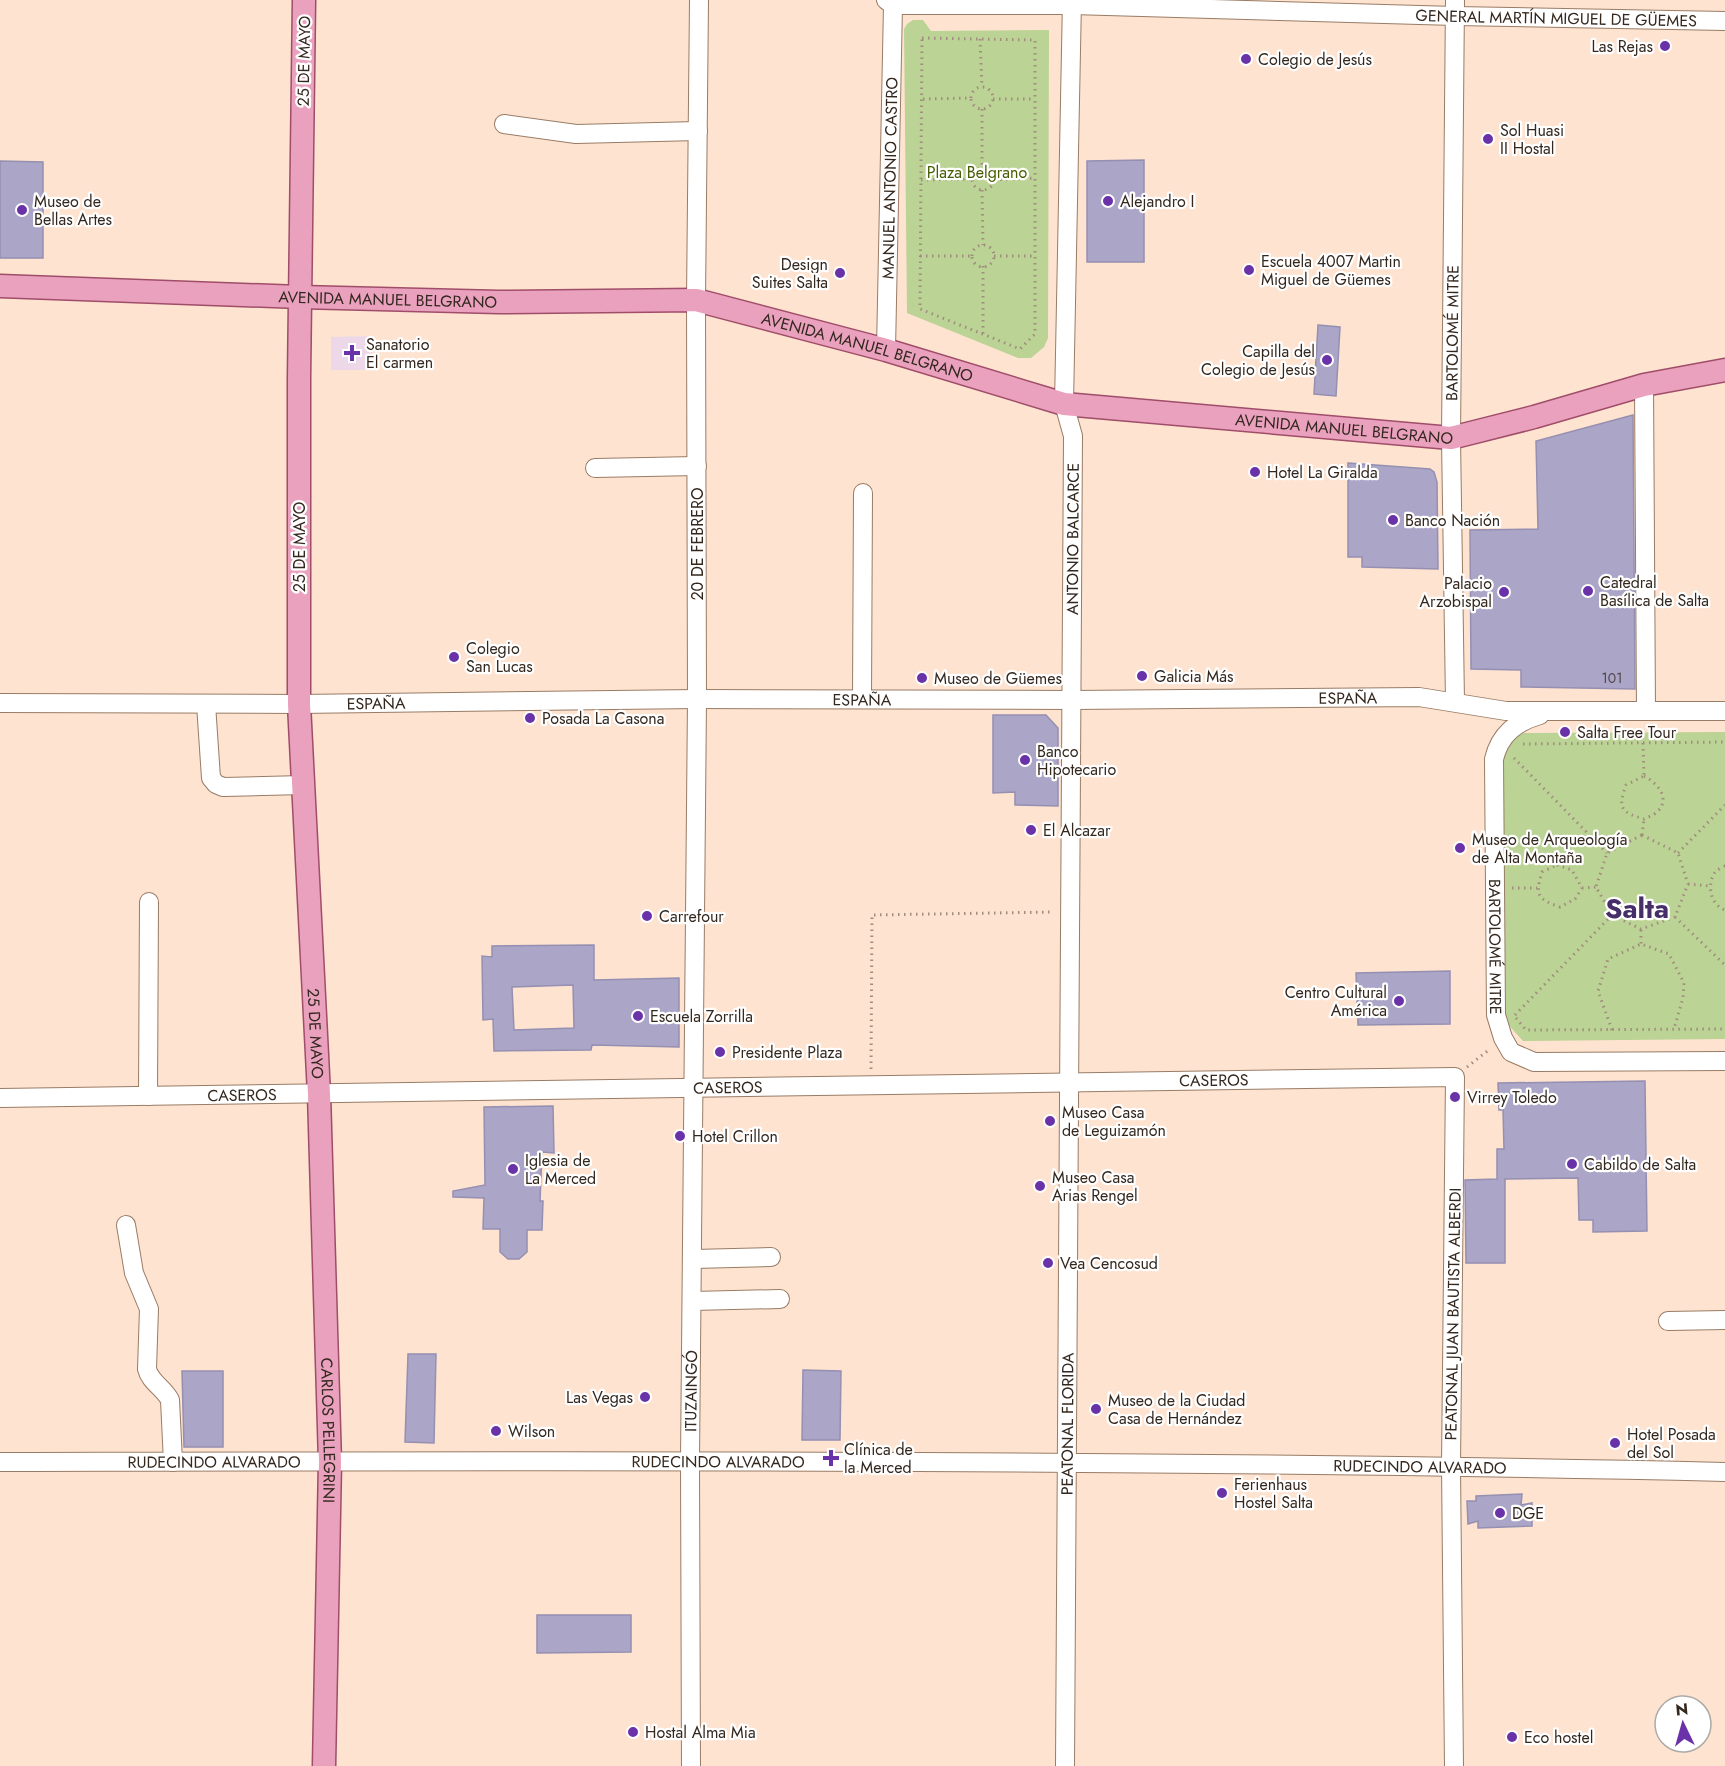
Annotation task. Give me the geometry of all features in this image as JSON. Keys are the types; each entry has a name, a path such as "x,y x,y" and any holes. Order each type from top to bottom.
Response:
{"main road":[{"name":"25 DE MAYO","path":"304,0 300,297 299,704 319,1094"},
{"name":"AVENIDA MANUEL BELGRANO","path":"0,286 499,302 696,300 886,350 1064,404 1451,438 1644,385 1725,370"},
{"name":"CARLOS PELLEGRINI","path":"319,1094 330,1462 324,1766"}],"street":[{"name":"20 DE FEBRERO","path":"694,1088 699,0"},
{"name":"GENERAL MARTÍN MIGUEL DE GÜEMES","path":"889,3 1072,2 1455,8 1725,21"},
{"name":"ANTONIO BALCARCE","path":"1070,1081 1074,436 1064,404 1072,2"},
{"name":"MANUEL ANTONIO CASTRO","path":"886,350 889,3"},
{"name":"BARTOLOMÉ MITRE","path":"1455,8 1451,438 1455,702"},
{"path":"504,124 576,134 698,131"},
{"path":"1644,385 1646,711"},
{"path":"595,468 696,466"},
{"path":"862,699 863,493"},
{"name":"ESPAÑA","path":"0,703 299,704 697,699 1072,700 1419,697 1506,711 1725,711"},
{"path":"206,704 211,778 216,784 223,787 303,785"},
{"path":"1503,737 1523,720 1556,711"},
{"name":"BARTOLOMÉ MITRE","path":"1503,737 1494,759 1496,1015 1503,1038"},
{"path":"148,1096 149,902"},
{"path":"1503,1038 1511,1052 1534,1062 1725,1060"},
{"name":"CASEROS","path":"0,1098 1455,1077"},
{"name":"PEATONAL JUAN BAUTISTA ALBERDI","path":"1454,1766 1451,1466 1455,1077"},
{"name":"PEATONAL FLORIDA","path":"1065,1766 1070,1081"},
{"name":"ITUZAINGÓ","path":"691,1766 690,1461 694,1088"},
{"path":"126,1225 134,1273 148,1309 147,1369 149,1377 166,1392 170,1400 173,1462"},
{"path":"693,1259 771,1257"},
{"path":"692,1301 780,1299"},
{"path":"1668,1321 1725,1320"},
{"name":"RUDECINDO ALVARADO","path":"0,1462 1066,1463 1451,1466 1725,1472"}],"path":[{"path":"922,38 1035,40 1035,334 1020,349 920,309 923,99 922,38"},
{"path":"980,39 982,87"},
{"path":"982,87 973,92 971,98 974,104 982,109"},
{"path":"982,87 988,90 993,99"},
{"path":"923,99 971,98"},
{"path":"993,99 1034,99"},
{"path":"982,109 990,105 993,99"},
{"path":"982,109 982,169"},
{"path":"982,190 974,185 972,179 974,173 982,169 989,171 993,180"},
{"path":"993,180 1034,178"},
{"path":"921,180 972,179"},
{"path":"982,190 988,188 993,180"},
{"path":"982,190 983,245"},
{"path":"983,245 989,247 994,256 992,262 983,266 977,264 972,256 976,247 983,245"},
{"path":"920,256 972,256"},
{"path":"994,256 1034,256"},
{"path":"983,266 983,334"},
{"path":"1503,737 1512,756 1607,853"},
{"path":"1643,742 1644,776"},
{"path":"1507,764 1523,744 1725,742"},
{"path":"1644,776 1655,782 1662,794 1663,802 1658,812 1644,819 1628,814 1621,800 1626,785 1644,776"},
{"path":"1678,853 1725,805"},
{"path":"1642,835 1644,819"},
{"path":"1642,835 1678,853 1688,884 1675,917 1641,929 1612,915 1596,887 1607,853 1642,835"},
{"path":"1557,865 1572,870 1582,888 1575,899 1560,907 1545,902 1537,888 1542,872 1557,865"},
{"path":"1725,866 1716,871 1710,886 1712,898 1720,908 1725,910"},
{"path":"1688,884 1710,886"},
{"path":"1582,888 1596,887"},
{"path":"1505,888 1537,888"},
{"path":"871,1085 872,915 1062,912"},
{"path":"1455,1077 1503,1038 1514,1016 1612,915"},
{"path":"1675,917 1725,964"},
{"path":"1641,929 1641,944"},
{"path":"1612,1030 1598,991 1608,959 1641,944 1669,954 1684,983 1683,998 1674,1029"},
{"path":"1511,1009 1526,1030 1725,1029"}],"shaded area":[{"name":"Sanatorio El carmen","path":"372,336 372,370 331,370 331,337"}],"green space":[{"name":"Plaza Belgrano","path":"913,20 923,20 931,31 1049,30 1048,338 1044,347 1031,358 1018,358 907,313 904,29"},
{"path":"1725,732 1725,1039 1523,1041 1505,1021 1503,756 1514,733"}],"building":[{"path":"1144,160 1144,262 1087,262 1087,161"},
{"name":"Museo de Bellas Artes","path":"0,161 43,162 43,258 0,258"},
{"name":"Capilla del Colegio de Jesús","path":"1318,325 1340,327 1336,396 1314,394"},
{"name":"Catedral Basílica de Salta","path":"1633,415 1635,689 1521,687 1521,670 1471,669 1470,530 1538,529 1536,441"},
{"name":"Banco Nación","path":"1348,463 1430,469 1434,472 1437,482 1438,569 1362,567 1362,557 1348,557"},
{"name":"Banco Hipotecario","path":"993,715 1046,715 1058,728 1058,806 1015,805 1015,792 993,793"},
{"path":"594,945 594,980 679,978 679,1047 592,1045 591,1050 494,1051 493,1019 483,1020 482,956 492,957 492,946","holes":["573,985 574,1028 514,1030 512,987"]},
{"name":"Centro Cultural América","path":"1450,971 1450,1024 1358,1025 1356,973"},
{"name":"Cabildo de Salta","path":"1645,1081 1647,1231 1593,1232 1593,1220 1579,1220 1578,1178 1505,1179 1505,1263 1466,1263 1465,1180 1497,1179 1497,1149 1504,1149 1503,1110 1499,1110 1498,1083"},
{"name":"Iglesia de La Merced","path":"553,1106 554,1153 542,1152 540,1201 543,1201 542,1230 527,1230 527,1252 519,1259 508,1259 500,1252 500,1229 483,1229 484,1198 453,1197 453,1191 485,1185 484,1107"},
{"path":"408,1354 436,1354 434,1443 405,1442"},
{"path":"803,1370 841,1371 840,1440 802,1440"},
{"path":"182,1371 223,1371 223,1447 184,1447"},
{"name":"DGE","path":"1522,1494 1521,1505 1532,1503 1532,1526 1478,1528 1478,1521 1468,1524 1467,1501 1476,1501 1476,1496"},
{"path":"537,1615 631,1615 631,1652 537,1653"}],"place":[{"name":"Las Rejas","path":"1665,46"},
{"name":"Colegio de Jesús","path":"1246,59"},
{"name":"Sol Huasi II Hostal","path":"1488,139"},
{"name":"Alejandro I","path":"1108,201"},
{"name":"Museo de Bellas Artes","path":"22,210"},
{"name":"Escuela 4007 Martin Miguel de Güemes","path":"1249,270"},
{"name":"Design Suites Salta","path":"840,273"},
{"name":"Sanatorio El carmen","path":"352,353"},
{"name":"Capilla del Colegio de Jesús","path":"1327,360"},
{"name":"Hotel La Giralda","path":"1255,472"},
{"name":"Banco Nación","path":"1393,520"},
{"name":"Catedral Basílica de Salta","path":"1588,591"},
{"name":"Palacio Arzobispal","path":"1504,592"},
{"name":"Colegio San Lucas","path":"454,657"},
{"name":"Galicia Más","path":"1142,676"},
{"name":"Museo de Güemes","path":"922,678"},
{"name":"Posada La Casona","path":"530,718"},
{"name":"Salta Free Tour","path":"1565,732"},
{"name":"Banco Hipotecario","path":"1025,760"},
{"name":"El Alcazar","path":"1031,830"},
{"name":"Museo de Arqueología de Alta Montaña","path":"1460,848"},
{"name":"Carrefour","path":"647,916"},
{"name":"Centro Cultural América","path":"1399,1001"},
{"name":"Escuela Zorrilla","path":"638,1016"},
{"name":"Presidente Plaza","path":"720,1052"},
{"name":"Virrey Toledo","path":"1455,1097"},
{"name":"Museo Casa de Leguizamón","path":"1050,1121"},
{"name":"Hotel Crillon","path":"680,1136"},
{"name":"Cabildo de Salta","path":"1572,1164"},
{"name":"Iglesia de La Merced","path":"513,1169"},
{"name":"Museo Casa Arias Rengel","path":"1040,1186"},
{"name":"Vea Cencosud","path":"1048,1263"},
{"name":"Las Vegas","path":"645,1397"},
{"name":"Museo de la Ciudad Casa de Hernández","path":"1096,1409"},
{"name":"Wilson","path":"496,1431"},
{"name":"Hotel Posada del Sol","path":"1615,1443"},
{"name":"Clínica de la Merced","path":"831,1458"},
{"name":"Ferienhaus Hostel Salta","path":"1222,1493"},
{"name":"DGE","path":"1500,1513"},
{"name":"Hostal Alma Mia","path":"633,1732"},
{"name":"Eco hostel","path":"1512,1737"}],"district":[{"name":"Salta","path":"1637,908"}]}
